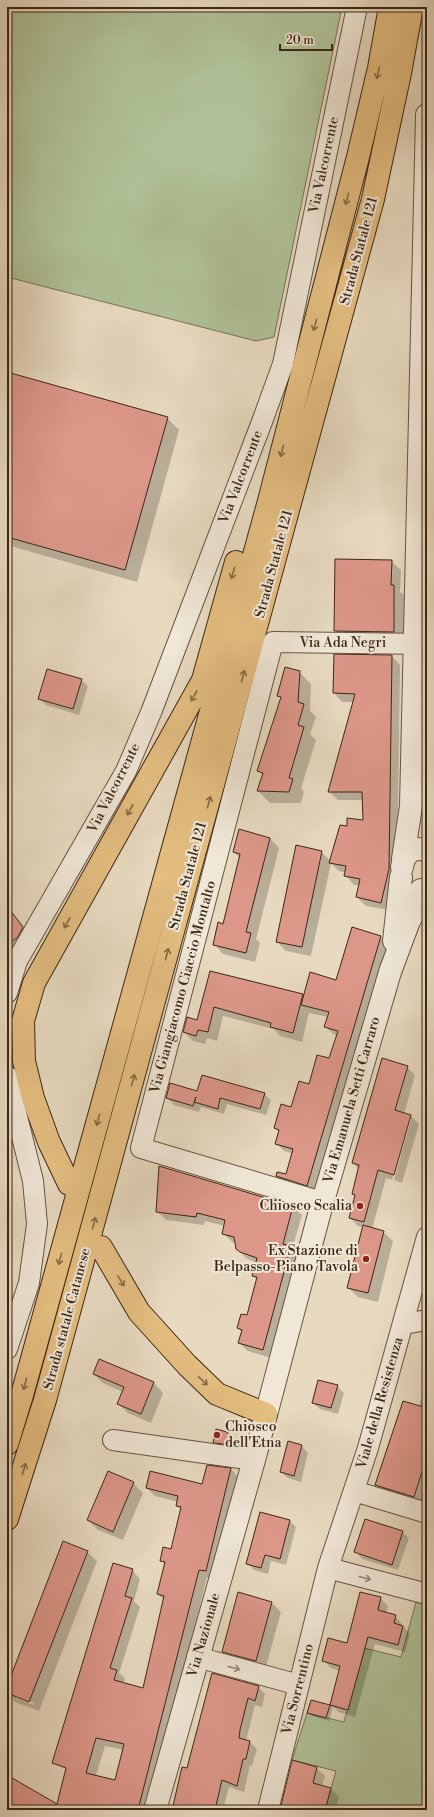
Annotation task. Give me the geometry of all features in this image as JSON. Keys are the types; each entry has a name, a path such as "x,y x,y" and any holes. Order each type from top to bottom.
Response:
{"main road":[{"name":"Strada Statale 121","path":"108,1083 269,501 358,157 379,68 390,7"},
{"name":"Strada Statale 121","path":"122,1117 374,199 412,7"},
{"path":"69,1184 49,1142 33,1098 24,1061 23,1021 29,998 34,983 203,680 242,542 269,501"},
{"name":"Strada statale Catanese","path":"7,1444 22,1395 108,1083"},
{"name":"Strada statale Catanese","path":"7,1519 45,1400 122,1117"},
{"path":"101,1247 139,1312 187,1365 217,1394 266,1414"}],"street":[{"name":"Via Valcorrente","path":"7,993 17,960 43,918 126,772 169,665 283,364 357,7"},
{"path":"390,972 411,806 420,643 419,491 427,115"},
{"name":"Via Ada Negri","path":"273,642 420,643"},
{"name":"Via Giangiacomo Ciaccio Montalto","path":"273,642 141,1148 322,1202"},
{"path":"411,806 426,851 415,849 410,851 402,868 403,882 408,888 416,891 424,889"},
{"path":"390,972 409,921 424,889"},
{"name":"Via Emanuela Setti Carraro","path":"254,1460 322,1202 390,972"},
{"path":"7,1076 33,1181 37,1224 29,1283 7,1349"},
{"name":"Viale della Resistenza","path":"328,1568 368,1448 404,1324 427,1237"},
{"path":"404,1324 427,1320"},
{"path":"113,1440 254,1460"},
{"name":"Via Nazionale","path":"155,1810 197,1657 254,1460"},
{"path":"354,1491 427,1513"},
{"path":"328,1568 427,1594"},
{"name":"Via Sorrentino","path":"268,1810 328,1568"},
{"path":"197,1657 299,1685"}],"green space":[{"path":"7,7 342,7 274,337 256,341 7,277"},
{"path":"416,1602 427,1605 427,1810 372,1810 326,1806 336,1771 292,1760 307,1713 344,1722 364,1648 401,1657"}],"building":[{"path":"7,372 168,417 125,570 7,537"},
{"path":"335,559 392,560 391,585 394,585 394,632 334,631"},
{"path":"334,654 392,655 389,869 381,903 356,897 360,879 344,876 346,866 329,863 340,825 347,826 347,818 363,820 362,792 328,792 355,694 333,693"},
{"path":"285,667 300,671 298,702 304,704 298,725 304,727 289,778 293,779 289,792 257,791 263,773 257,771 281,697 277,696"},
{"path":"47,669 82,679 73,709 38,699"},
{"path":"239,829 270,838 246,932 251,933 246,953 213,945 218,922 223,924 240,854 233,852"},
{"path":"296,845 322,851 302,947 276,942"},
{"path":"7,906 23,927 18,937 7,945"},
{"path":"352,927 381,936 307,1186 276,1176 277,1172 286,1174 293,1149 275,1144 279,1130 274,1128 281,1104 291,1107 299,1081 309,1084 317,1055 329,1058 338,1031 324,1027 329,1012 301,1005 310,972 336,980"},
{"path":"210,971 303,994 293,1033 270,1027 271,1023 214,1007 208,1032 198,1030 196,1036 183,1032 187,1017 197,1020"},
{"path":"382,1058 408,1066 395,1110 411,1115 394,1175 378,1170 364,1222 349,1218 355,1195 352,1194 359,1165 352,1163"},
{"path":"202,1075 265,1093 260,1109 220,1098 218,1109 194,1102 193,1106 166,1098 170,1083 197,1091"},
{"path":"159,1166 293,1206 283,1244 291,1246 263,1350 238,1343 242,1330 237,1328 241,1314 247,1315 257,1277 252,1276 257,1258 240,1252 236,1249 234,1237 222,1234 225,1220 197,1213 196,1217 156,1212"},
{"name":"Ex Stazione di Belpasso-Piano Tavola","path":"363,1225 384,1231 368,1293 347,1288"},
{"path":"99,1359 154,1382 141,1414 117,1404 124,1387 93,1374"},
{"path":"318,1380 338,1385 331,1408 312,1403"},
{"path":"403,1401 427,1408 427,1456 414,1497 375,1485"},
{"path":"216,1429 227,1432 234,1442 233,1445 213,1443"},
{"path":"288,1441 302,1445 294,1476 280,1472"},
{"path":"207,1465 231,1468 206,1571 199,1570 138,1810 7,1810 7,1775 57,1804 66,1768 52,1763 113,1563 133,1569 125,1596 132,1598 110,1668 117,1670 114,1680 143,1688 164,1596 157,1594 165,1562 160,1561 163,1547 171,1549 181,1507 176,1506 178,1496 146,1488 150,1471 202,1484","holes":["96,1738 124,1744 115,1780 86,1773"]},
{"path":"108,1471 134,1482 113,1532 87,1520"},
{"path":"260,1512 290,1520 280,1559 265,1555 261,1568 246,1564"},
{"path":"365,1519 403,1531 392,1565 354,1552"},
{"path":"63,1541 88,1551 29,1702 7,1693 7,1686"},
{"path":"238,1592 272,1602 256,1661 222,1652"},
{"path":"360,1592 381,1597 378,1610 396,1615 394,1623 403,1626 398,1645 368,1637 348,1710 330,1705 340,1666 322,1661 328,1638 347,1643"},
{"path":"212,1673 259,1686 255,1701 248,1698 240,1730 239,1738 250,1741 246,1759 243,1759 237,1786 222,1780 215,1810 172,1810 182,1767 187,1768"},
{"path":"311,1700 330,1705 326,1718 307,1713"},
{"path":"292,1760 317,1767 313,1783 331,1788 325,1810 280,1810"}],"place":[{"name":"Chiosco Scalia","path":"360,1206"},
{"name":"Ex Stazione di Belpasso-Piano Tavola","path":"366,1259"},
{"name":"Chiosco dell'Etna","path":"217,1435"}]}
